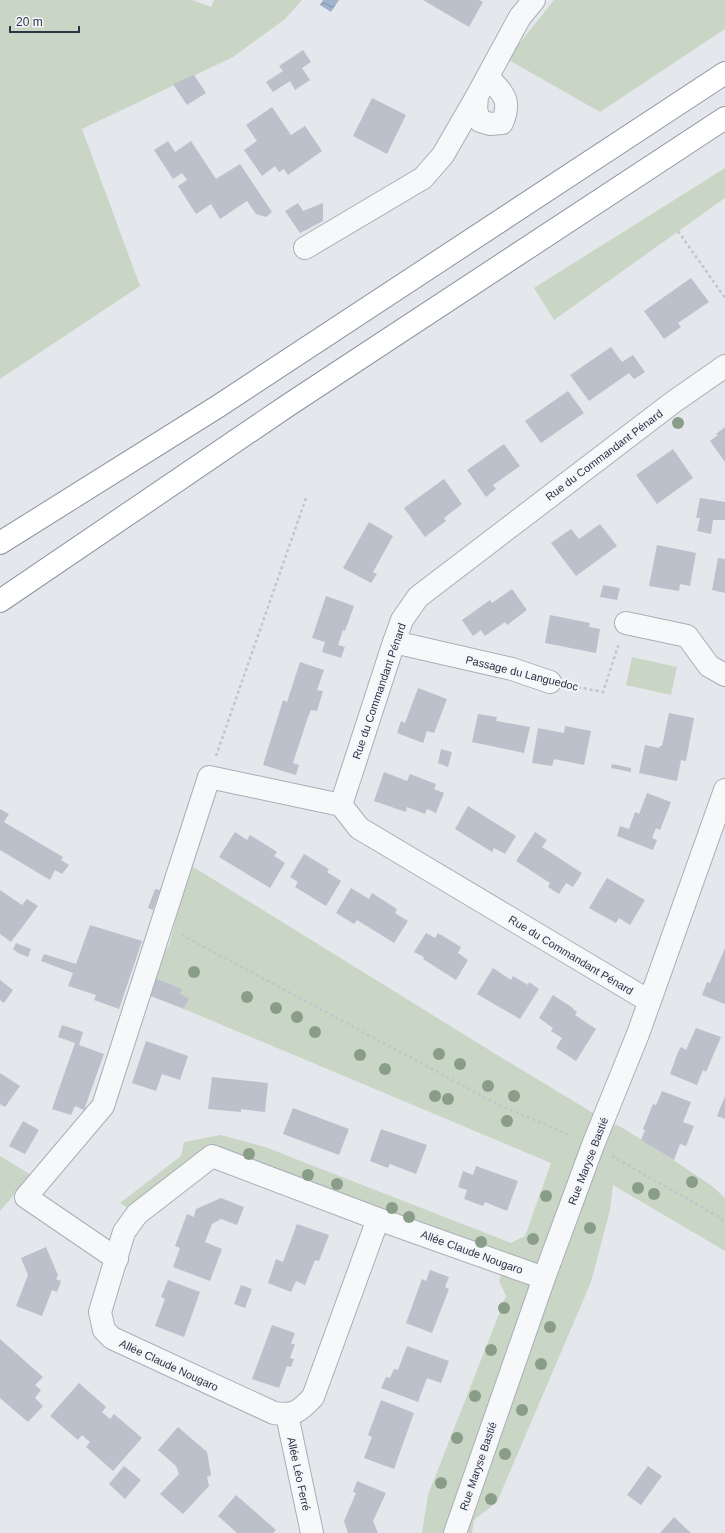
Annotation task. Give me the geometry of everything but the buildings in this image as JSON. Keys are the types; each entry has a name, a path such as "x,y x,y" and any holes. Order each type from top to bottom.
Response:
{"highway":[{"path":"0,543 217,407 725,73"},
{"path":"0,601 287,406 725,118"},
{"path":"0,588 287,406"}],"street":[{"path":"305,248 423,178 443,155 520,18 534,0"},
{"path":"477,96 476,110 480,121 490,124 502,123 507,111 505,97 488,77"},
{"name":"Rue du Commandant Pénard","path":"649,1001 359,828 341,805 402,620 418,597 672,404 725,366"},
{"path":"626,623 687,636 709,666 725,675"},
{"name":"Passage du Languedoc","path":"394,642 512,669 550,682"},
{"path":"117,1259 26,1197 103,1106 209,777 341,805"},
{"name":"Rue Maryse Bastié","path":"455,1533 544,1278 593,1144 638,1034 725,790"},
{"name":"Allée Claude Nougaro","path":"287,1415 274,1413 112,1338 104,1330 100,1312 124,1232 137,1214 212,1156 378,1219 544,1278"},
{"path":"287,1415 297,1411 313,1397 378,1219"},
{"name":"Allée Léo Ferré","path":"287,1415 312,1533"}],"path":[{"path":"678,231 725,298"},
{"path":"209,777 306,498"},
{"name":"Passage du Languedoc","path":"550,682 603,692 626,623"},
{"path":"162,924 501,1106 593,1144 719,1217 725,1223"}],"green space":[{"path":"0,0 192,0 211,7 214,0 302,0 285,19 233,57 82,129 140,286 0,379"},
{"path":"554,0 725,0 725,29 600,112 507,59"},
{"path":"725,168 725,198 554,320 534,288"},
{"path":"632,657 677,667 671,695 626,685"},
{"path":"190,865 507,1061 603,1119 621,1127 712,1186 725,1198 725,1251 613,1185 610,1210 591,1282 497,1502 474,1520 472,1533 422,1533 428,1495 506,1296 499,1281 505,1264 213,1156 137,1214 120,1203 181,1156 184,1142 221,1135 265,1147 511,1243 525,1236 551,1163 184,1009 189,998 180,994 182,989 150,976 169,945"},
{"path":"0,1156 31,1175 0,1211"}],"water":[{"path":"323,0 339,0 331,12 320,5"}]}
